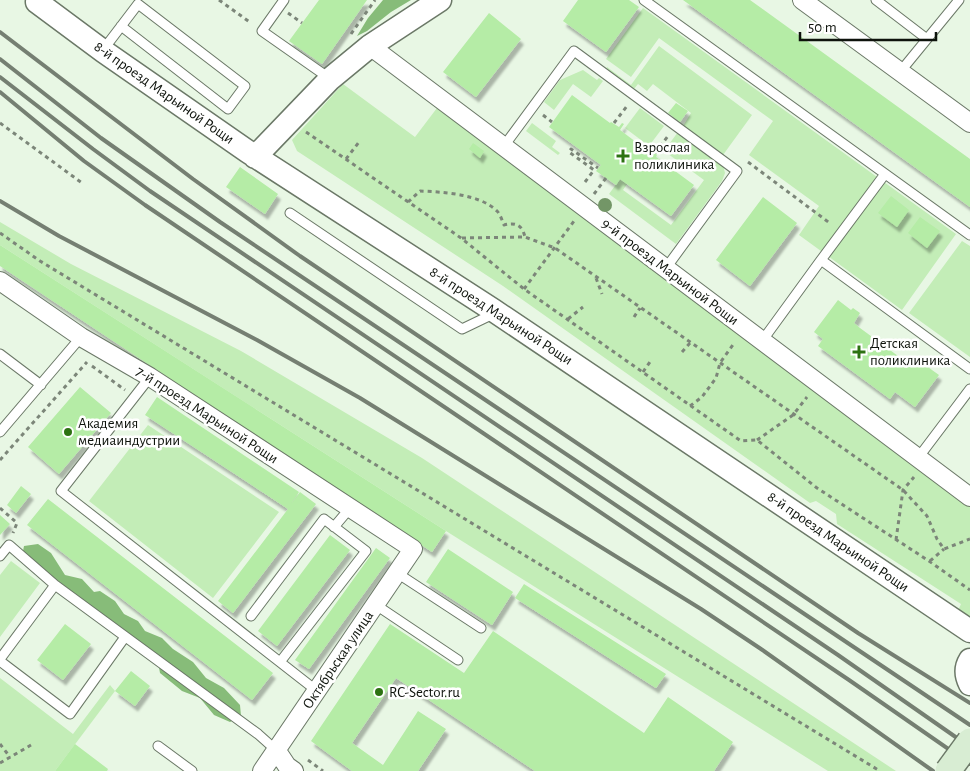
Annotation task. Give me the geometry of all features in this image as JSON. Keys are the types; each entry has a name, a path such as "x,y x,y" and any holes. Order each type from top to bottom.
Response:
{"main road":[{"path":"948,771 970,741"}],"street":[{"path":"255,156 330,78 370,46 440,0"},
{"path":"802,0 970,123"},
{"name":"8-й проезд Марьиной Рощи","path":"37,1 103,50 255,156 493,310 970,631"},
{"name":"9-й проезд Марьиной Рощи","path":"370,46 970,498"},
{"name":"7-й проезд Марьиной Рощи","path":"0,281 81,337 150,377 413,549"},
{"name":"Октябрьская улица","path":"262,771 413,549"},
{"path":"970,660 967,665 966,676 970,684"},
{"path":"277,751 287,766 294,771"}],"lane":[{"path":"284,0 262,31 330,78"},
{"path":"644,0 970,235"},
{"path":"876,0 927,39"},
{"path":"900,72 959,0"},
{"path":"103,50 121,26 138,4 245,86 228,109 121,26"},
{"path":"504,146 574,51 737,171 666,268"},
{"path":"762,341 885,174"},
{"path":"290,213 462,329 489,316 493,310"},
{"path":"821,260 970,369"},
{"path":"0,432 81,337"},
{"path":"0,354 41,385"},
{"path":"150,377 61,491 317,691"},
{"path":"921,460 970,389"},
{"path":"334,527 350,508"},
{"path":"250,616 324,519 366,551 280,662"},
{"path":"0,556 9,545 55,585 124,638 258,734 277,751"},
{"path":"397,573 481,628"},
{"path":"55,585 0,660 70,714 124,638"},
{"path":"376,605 458,660"},
{"path":"158,746 192,771"}],"path":[{"path":"220,0 262,31"},
{"path":"616,123 635,96"},
{"path":"544,116 552,122"},
{"path":"0,123 82,183"},
{"path":"655,152 676,126"},
{"path":"301,129 461,238 524,289 741,441 757,440 793,415 818,382"},
{"path":"346,158 359,142"},
{"path":"585,182 594,170 569,152 571,149 598,168"},
{"path":"737,171 745,160 842,232"},
{"path":"524,289 606,178"},
{"path":"408,202 420,191 474,198 498,211 504,225 518,225 523,229 526,236"},
{"path":"0,233 40,261 880,771"},
{"path":"461,238 526,236 555,248 903,490 927,516 937,539 944,548"},
{"path":"596,277 602,294"},
{"path":"568,319 584,307"},
{"path":"634,317 640,308"},
{"path":"690,406 702,397 716,378 720,363 745,328"},
{"path":"682,352 690,342"},
{"path":"643,372 652,359"},
{"path":"0,460 86,361 131,394"},
{"path":"757,440 817,488 970,590"},
{"path":"896,540 903,490 921,460"},
{"path":"0,508 16,523 9,545"},
{"path":"929,561 944,548 970,539"},
{"path":"0,744 10,757"},
{"path":"0,763 31,745"}],"green space":[{"path":"383,0 411,0 357,36 368,18"},
{"path":"643,8 956,234 902,310 799,235 819,206 749,155 773,121 659,38 631,77 606,59"},
{"path":"659,46 752,115 723,155 683,126 691,113 653,84 647,91 638,84 634,89 606,69 607,67 631,85"},
{"path":"583,70 597,80 599,78 603,81 591,97 573,84 554,110 544,102 560,80"},
{"path":"343,84 415,137 437,108 970,506 970,618 957,613 961,604 837,524 836,514 816,501 810,503 503,286 297,151 292,140"},
{"path":"640,108 664,126 649,146 625,128"},
{"path":"532,123 556,141 552,147 560,153 558,155 526,131"},
{"path":"678,132 723,165 725,173 722,181 676,244 609,194 620,179 627,184 623,190 671,225 704,180 664,151"},
{"path":"0,222 71,264 241,351 422,458 896,771 828,771 446,531 0,245"},
{"path":"962,241 970,246 970,357 909,313"},
{"path":"148,425 279,512 213,598 89,501"},
{"path":"38,544 51,553 65,575 82,579 94,592 100,591 115,601 124,614 138,621 145,631 162,638 173,649 193,662 206,678 224,688 240,705 241,716 230,722 214,715 200,698 182,691 160,673 158,662 109,631 98,617 39,572 21,561 24,546"},
{"path":"11,561 40,583 0,637 0,575"},
{"path":"0,678 73,734 110,685 115,691 55,771 0,771"}],"building":[{"path":"319,0 367,0 322,64 289,41"},
{"path":"578,0 629,0 639,7 606,52 563,21"},
{"path":"683,0 750,0 970,159 970,207"},
{"path":"489,13 521,39 476,97 443,72"},
{"name":"Взрослая поликлиника","path":"572,95 610,123 619,127 622,123 624,124 620,130 648,151 649,149 655,153 656,157 694,185 671,216 620,179 616,185 596,171 601,165 549,127"},
{"path":"676,103 688,111 680,122 668,113"},
{"path":"473,143 484,151 480,158 469,149"},
{"path":"240,167 278,194 265,214 226,187"},
{"path":"891,196 909,210 897,227 878,213"},
{"path":"763,197 797,223 750,286 716,260"},
{"path":"920,217 940,231 927,248 908,233"},
{"path":"0,245 446,531 432,552 0,266"},
{"name":"Детская поликлиника","path":"838,300 851,310 853,308 860,313 854,323 860,328 913,367 921,358 927,362 925,365 939,375 915,407 895,392 890,399 818,346 823,339 814,332"},
{"name":"Академия медиаиндустрии","path":"80,387 111,413 59,474 28,447"},
{"path":"157,397 299,492 291,504 300,492 316,504 233,613 218,601 288,509 145,415"},
{"path":"21,486 31,494 16,513 7,505"},
{"path":"48,499 273,673 252,700 27,525"},
{"path":"0,515 10,524 0,535"},
{"path":"330,535 350,550 277,646 258,631"},
{"path":"376,548 390,558 309,669 295,660"},
{"path":"448,549 513,592 492,625 426,582"},
{"path":"524,584 666,674 656,688 515,598"},
{"path":"65,624 91,644 63,680 37,660"},
{"path":"390,624 464,673 493,631 644,733 668,697 733,742 714,771 535,771 396,678 352,743 383,765 418,711 446,729 418,771 352,771 311,741"},
{"path":"131,671 150,686 135,706 115,691"},
{"path":"75,744 108,769 107,771 55,771"}],"railway":[{"path":"0,32 193,179 300,256 858,633 970,703"},
{"path":"0,59 101,138 220,222 970,725"},
{"path":"0,77 150,191 838,655 970,747"},
{"path":"0,92 84,161 145,205 849,680 970,764"},
{"path":"0,201 59,236 257,340 360,398 701,609 761,649 933,771"}],"place":[{"name":"Взрослая поликлиника","path":"623,156"},
{"name":"Детская поликлиника","path":"859,352"},
{"name":"Академия медиаиндустрии","path":"68,432"},
{"name":"RC-Sector.ru","path":"379,692"}]}
